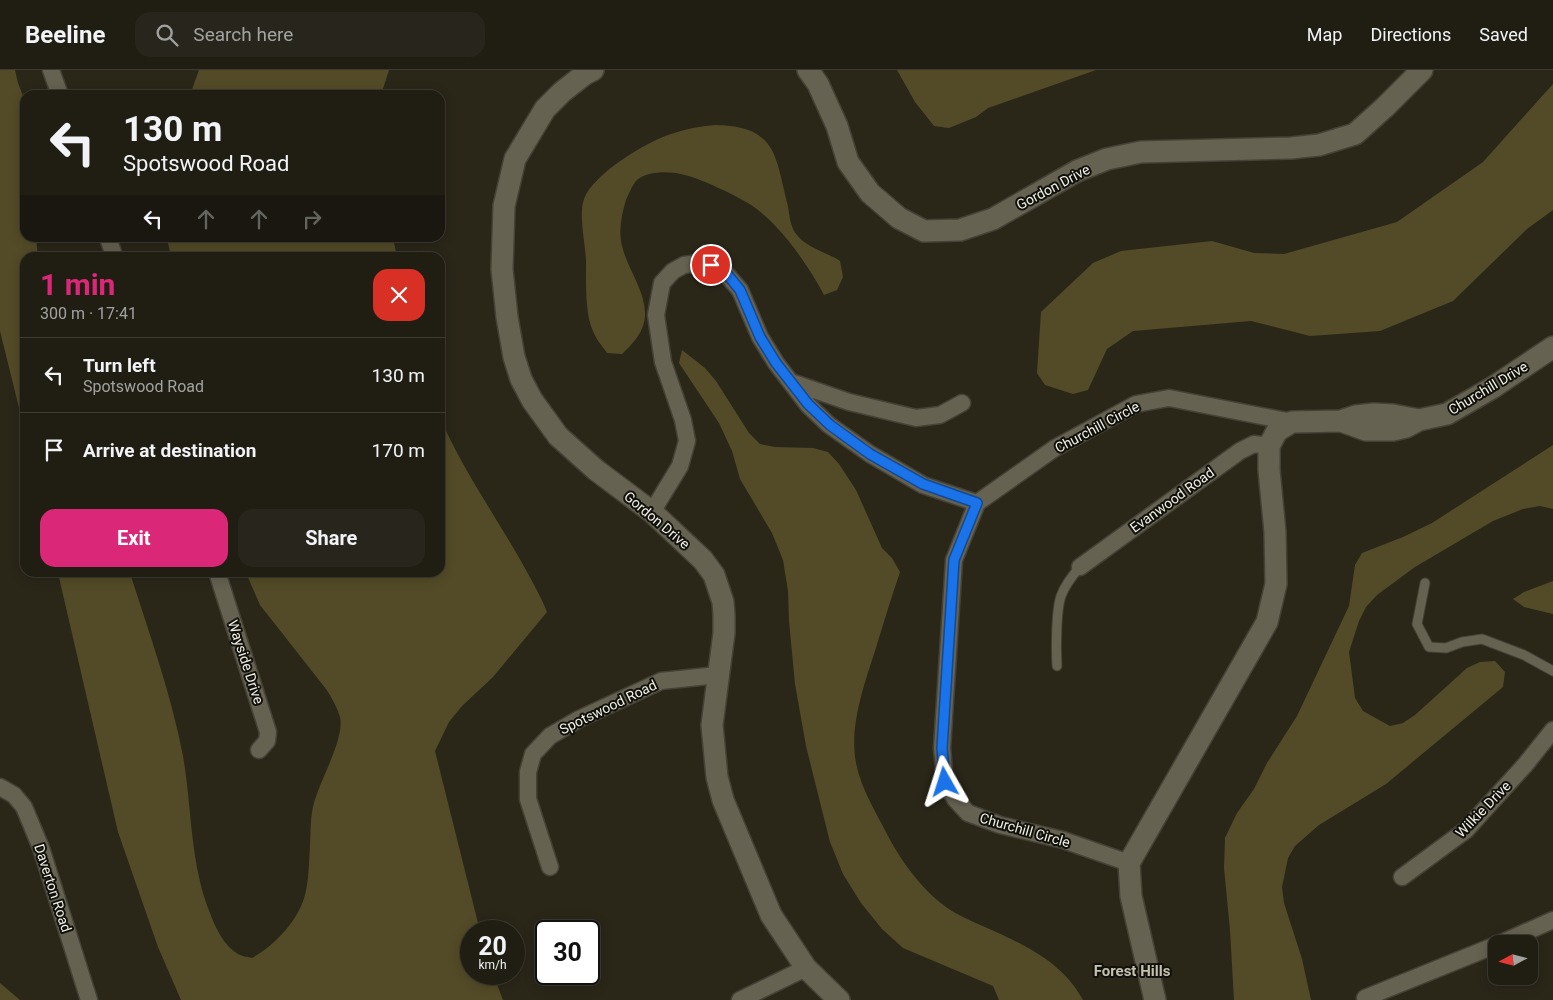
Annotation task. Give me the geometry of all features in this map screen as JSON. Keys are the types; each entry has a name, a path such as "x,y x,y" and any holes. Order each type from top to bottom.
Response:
{"street":[{"path":"51,70 58,90"},
{"name":"Gordon Drive","path":"593,70 562,92 545,109 515,158 504,206 502,269 506,317 514,357 521,379 532,400 542,417 558,436 596,470 652,512 703,560 714,575 719,586 724,615 724,633 712,725 717,777 723,800 771,915 806,968 839,1000"},
{"name":"Gordon Drive","path":"808,70 818,84 837,126 848,162 864,185 870,193 898,218 924,231 960,230 993,219 1077,171 1106,159 1141,152 1291,148 1319,145 1355,134 1422,70"},
{"path":"652,512 680,466 687,441 683,420 663,362 656,316 662,283 672,271 684,265 698,263 711,265 727,274 740,290 760,337 776,363 808,404 830,425 870,454 923,484 977,503"},
{"name":"Churchill Drive","path":"1292,422 1341,421 1356,416 1374,414 1393,415 1419,420 1446,414 1492,388 1553,347"},
{"path":"791,382 849,402 916,418 940,415 962,403"},
{"name":"Churchill Circle","path":"1129,863 1063,840 1000,826 968,813 955,799 945,782 942,748 954,560 977,503 1055,448 1136,404 1169,398 1292,422"},
{"path":"1155,1000 1131,896 1129,863 1267,622 1276,584 1275,532 1269,470 1269,446 1277,431 1292,422"},
{"name":"Evanwood Road","path":"1080,566 1240,451 1254,444 1269,446"},
{"name":"Wayside Drive","path":"219,577 268,732 267,741 259,750"},
{"name":"Spotswood Road","path":"550,867 528,799 528,772 533,754 550,736 579,719 661,681 718,675"},
{"name":"Wilkie Drive","path":"1402,877 1466,830 1525,765 1553,730"},
{"name":"Daverton Road","path":"0,787 14,795 24,807 41,848 88,1000"},
{"path":"1518,935 1553,920"},
{"path":"1365,998 1488,948"},
{"path":"740,1000 806,968"}],"lane":[{"path":"1058,666 1056,653 1060,598 1069,580 1080,566"},
{"path":"1425,583 1417,624 1429,647 1446,648 1462,642 1482,640 1524,655 1553,671"}],"shaded area":[{"path":"0,70 15,70 21,90 20,242 36,242 37,252 20,252 20,412 0,331"},
{"path":"199,70 389,70 383,90 192,90"},
{"path":"897,70 1096,70 988,108 976,117 949,128 934,126 915,102"},
{"path":"1553,84 1553,210 1527,229 1453,301 1380,331 1310,336 1251,321 1133,331 1107,349 1088,390 1073,394 1045,385 1037,373 1041,312 1093,263 1121,251 1212,241 1254,253 1284,254 1397,222 1483,162"},
{"path":"715,125 751,131 762,138 770,147 780,173 793,229 802,240 840,261 843,277 837,290 824,295 802,259 784,236 754,207 719,188 689,176 664,172 652,173 641,177 634,184 623,210 620,231 626,259 644,303 644,325 635,341 622,354 607,353 594,334 590,324 586,298 586,256 582,222 584,199 589,189 598,179 635,151 676,132"},
{"path":"168,242 394,242 396,252 170,252"},
{"path":"682,350 705,368 716,381 749,433 760,444 775,447 813,448 828,452 839,464 856,490 882,548 892,558 900,572 862,692 854,735 856,763 861,782 894,847 910,870 938,901 961,916 1013,940 1045,959 1060,970 1083,1000 999,1000 993,986 903,948 882,929 861,903 843,874 830,842 806,746 795,684 788,591 783,560 772,533 740,479 732,451 719,423 679,363"},
{"path":"445,429 458,455 521,561 547,612 493,677 462,706 449,722 435,751 477,920 460,920 460,985 497,985 503,1000 181,1000 158,947 118,832 59,577 131,577 159,663 178,733 186,776 195,856 203,894 224,941 233,951 243,956 252,958 261,953 291,923 302,905 308,877 313,808 336,747 341,726 339,713 328,692 260,605 248,577 445,577"},
{"path":"1553,445 1553,509 1540,506 1523,509 1493,521 1415,567 1377,595 1366,607 1359,621 1349,652 1355,698 1363,711 1390,726 1403,723 1415,715 1467,668 1480,662 1495,661 1505,672 1503,687 1386,784 1319,825 1295,846 1288,858 1282,887 1284,903 1302,959 1311,1000 1234,1000 1224,868 1225,838 1237,813 1254,789 1267,763 1297,716 1349,606 1355,565 1362,553 1432,523"},
{"path":"1553,581 1553,614 1524,607 1513,599 1524,592"},
{"path":"0,983 20,1000 0,1000"}],"district":[{"name":"Forest Hills","path":"1132,971"}],"route":[{"path":"711,265 727,274 740,290 760,337 776,363 808,404 830,425 870,454 923,484 977,503 954,560 942,748 942,766 945,782"}]}
